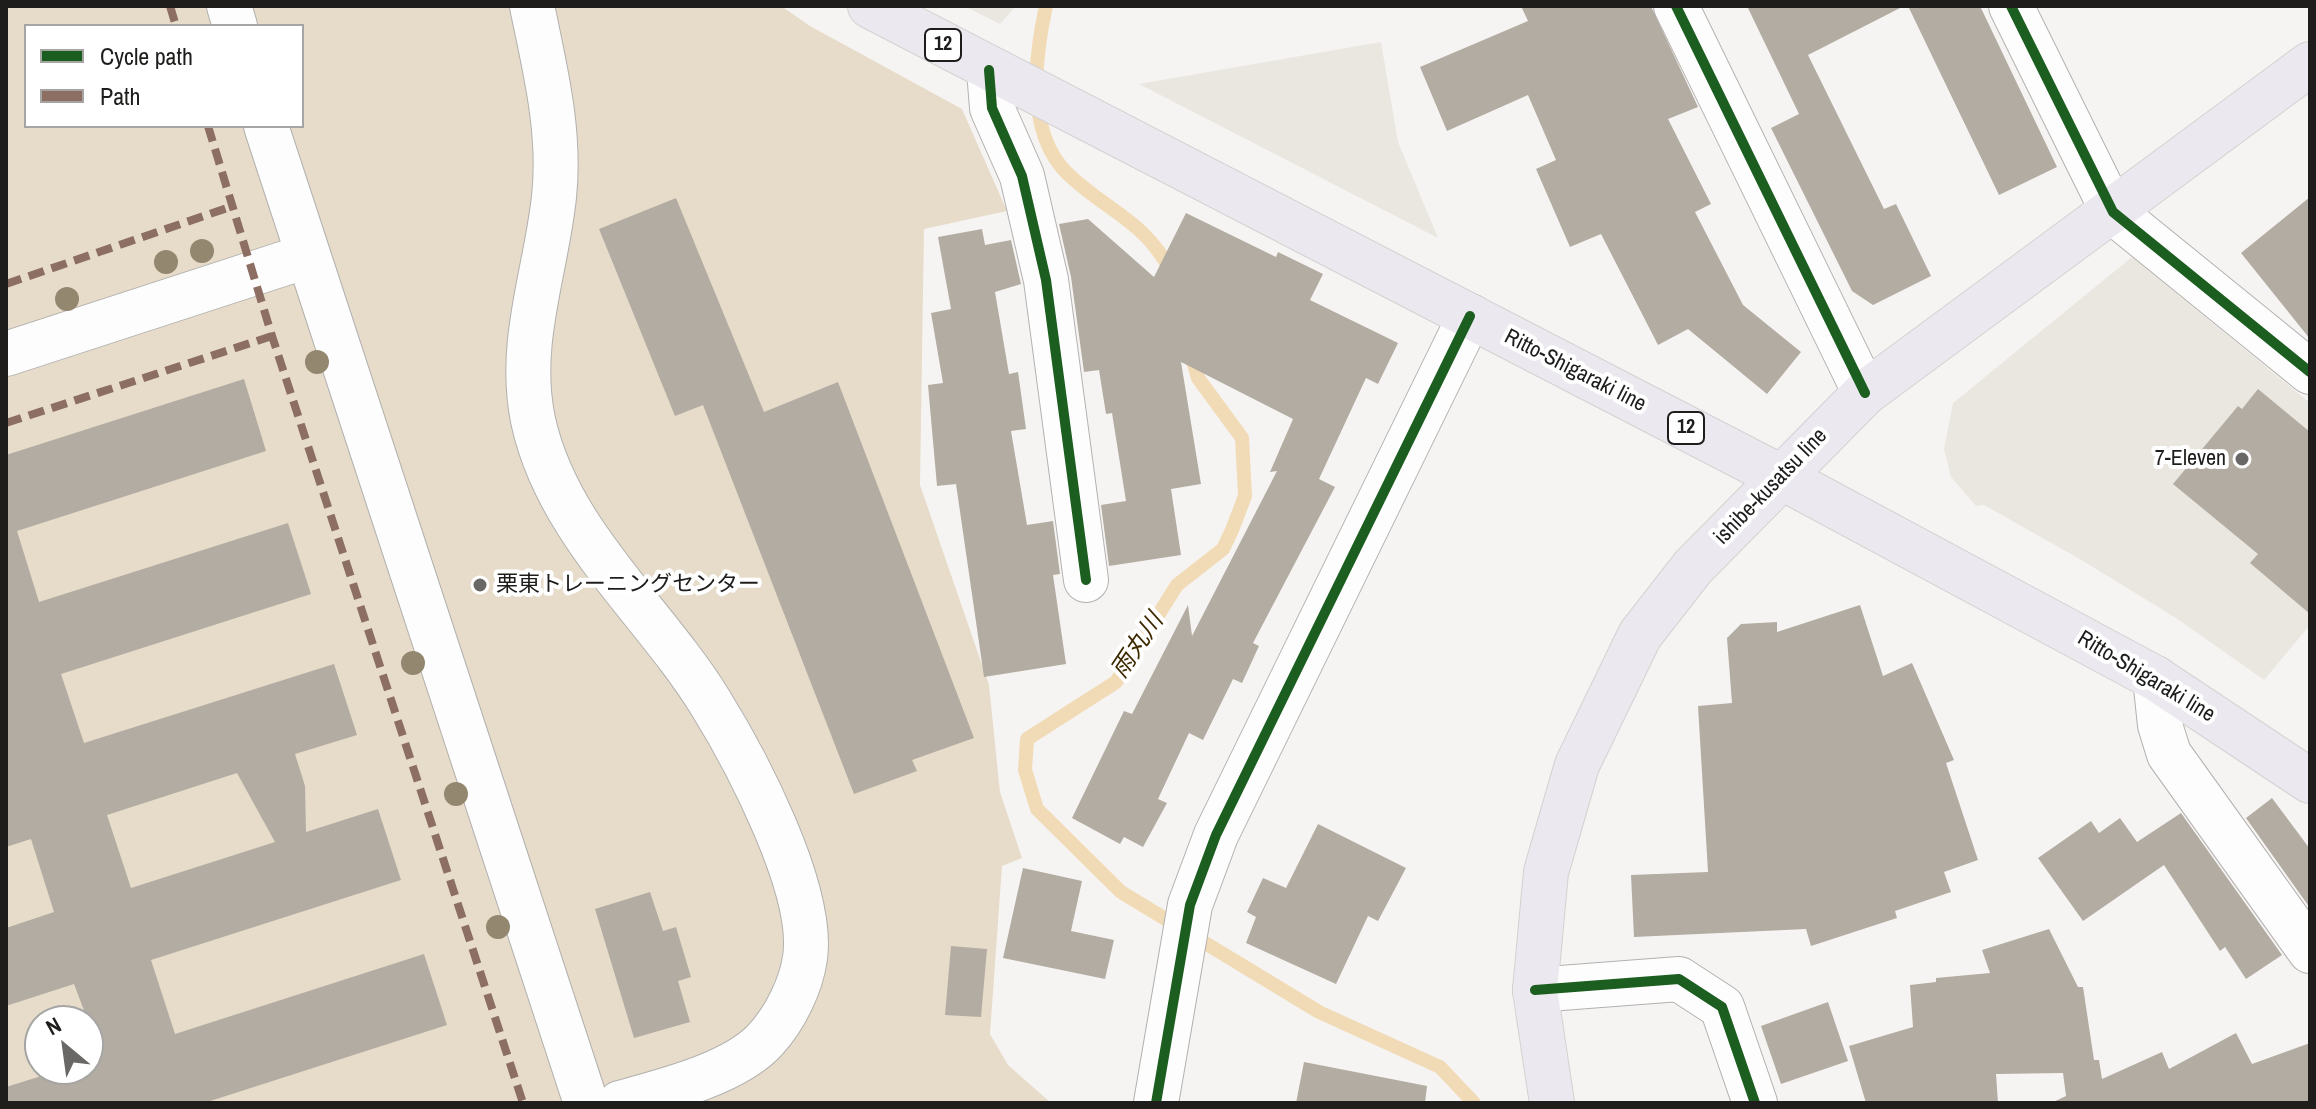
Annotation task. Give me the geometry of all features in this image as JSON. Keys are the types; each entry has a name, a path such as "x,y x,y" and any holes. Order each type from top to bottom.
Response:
{"main road":[{"name":"Ritto-Shigaraki line","path":"870,6 1779,476 2155,678 2310,781"},
{"name":"ishibe-kusatsu line","path":"1552,1103 1535,990 1546,872 1577,765 1640,635 1693,567 1779,476 1865,393 2310,64"}],"street":[{"path":"532,6 555,115 554,196 526,366 534,422 555,480 601,560 709,701 783,843 802,909 805,958 789,1005 765,1040 743,1057 703,1077 620,1103"},
{"path":"1676,6 1865,393"},
{"path":"2011,6 2113,212 2304,357"},
{"path":"1018,85 992,108 1022,176 1046,280 1086,580"},
{"path":"267,128 586,1103"},
{"path":"6,354 307,256"},
{"path":"1156,1103 1190,905 1223,821 1470,316"},
{"path":"2155,678 2160,725 2169,754 2310,951"},
{"path":"1535,990 1679,979 1722,1007 1755,1103"}],"shaded area":[{"name":"栗東トレーニングセンター","path":"6,6 781,6 810,26 962,109 1007,211 924,229 920,485 989,685 1000,792 1022,858 1002,866 990,1034 1008,1065 1051,1103 6,1103"},
{"path":"964,6 1016,6 1000,24"},
{"path":"1381,42 1398,142 1438,238 1139,84"},
{"path":"2132,257 2310,403 2310,625 2264,680 2176,618 2078,558 1984,505 1976,506 1951,477 1944,449 1953,403"}],"building":[{"path":"1521,6 1651,6 1698,107 1668,119 1711,204 1695,212 1743,305 1801,352 1767,394 1688,329 1658,345 1601,234 1570,247 1536,169 1556,160 1528,95 1447,131 1420,67 1528,21"},
{"path":"1747,6 1904,6 1808,55 1884,209 1896,204 1931,276 1873,305 1852,291 1771,128 1799,114"},
{"path":"1908,6 1980,6 2057,167 1999,195"},
{"path":"2310,197 2310,339 2241,253"},
{"path":"676,198 764,412 838,382 974,738 912,760 917,771 854,794 703,405 675,416 599,229"},
{"path":"1186,213 1276,257 1278,252 1323,274 1310,300 1398,343 1378,384 1366,378 1319,479 1335,487 1253,643 1259,646 1242,683 1233,679 1203,740 1189,733 1158,799 1167,803 1143,847 1124,837 1120,844 1072,818 1124,711 1132,714 1188,605 1192,636 1277,471 1270,472 1293,419 1181,362 1201,484 1171,489 1181,555 1109,566 1101,505 1126,501 1112,413 1106,414 1099,370 1084,372 1071,277 1059,224 1088,219 1154,277"},
{"path":"982,229 985,245 1011,240 1021,284 995,292 1009,374 1018,372 1026,429 1011,431 1027,525 1053,521 1060,574 1053,575 1066,664 984,677 956,484 937,486 928,385 943,383 931,313 951,309 938,237"},
{"path":"244,379 266,451 17,531 39,602 288,523 311,594 61,674 84,743 334,664 357,735 295,754 305,786 306,832 378,809 401,880 151,960 175,1034 424,954 447,1025 204,1103 6,1103 6,1087 24,1081 24,1085 104,1085 104,1005 82,1005 74,984 6,1006 6,928 54,912 31,839 6,847 6,455","holes":["237,773 275,842 131,888 107,815"]},
{"path":"2258,389 2310,432 2310,614 2250,563 2258,554 2173,484 2238,406 2242,409"},
{"path":"1860,605 1883,676 1912,663 1954,760 1946,763 1978,860 1944,872 1951,892 1895,911 1897,918 1811,946 1806,929 1634,937 1631,875 1708,872 1698,706 1732,703 1727,638 1741,624 1777,622 1777,632"},
{"path":"2272,798 2310,849 2310,908 2246,818"},
{"path":"2181,813 2282,955 2246,979 2225,947 2220,951 2164,865 2083,921 2038,858 2091,821 2099,833 2120,818 2137,842"},
{"path":"1318,824 1406,868 1378,921 1368,916 1336,984 1246,943 1256,917 1247,912 1263,878 1286,888"},
{"path":"1023,868 1082,881 1071,931 1114,940 1105,979 1003,958"},
{"path":"650,892 663,931 676,927 691,977 678,981 690,1022 634,1038 595,909"},
{"path":"2049,929 2078,987 2083,987 2094,1060 2099,1060 2102,1079 2162,1052 2169,1069 2236,1033 2252,1064 2310,1043 2310,1103 2051,1103 2066,1096 2063,1073 1996,1074 1998,1103 1866,1103 1849,1046 1913,1027 1910,985 1936,982 1936,978 1990,973 1982,950"},
{"path":"951,946 987,949 981,1017 945,1015"},
{"path":"1828,1002 1848,1061 1781,1084 1761,1026"},
{"path":"1304,1062 1427,1086 1425,1103 1296,1103"}],"waterway":[{"name":"雨丸川","path":"1046,6 1037,73 1040,119 1046,140 1070,176 1138,229 1172,273"},
{"name":"雨丸川","path":"1190,351 1198,378 1242,438 1245,496 1223,549 1177,585 1116,682 1027,739 1025,770 1037,809 1121,892 1319,1012 1440,1067 1474,1103"}],"marked path":[{"path":"170,6 175,24"},
{"path":"209,128 272,336 523,1103"},
{"path":"6,284 233,206"},
{"path":"6,423 272,336"}],"cycle path":[{"path":"1676,6 1865,393"},
{"path":"2011,6 2113,212 2310,372"},
{"path":"989,70 992,108 1022,176 1046,280 1086,580"},
{"path":"1156,1103 1190,905 1216,835 1470,316"},
{"path":"1535,990 1679,979 1722,1007 1755,1103"}],"place":[{"name":"7-Eleven","path":"2242,459"},
{"name":"栗東トレーニングセンター","path":"480,585"}]}
